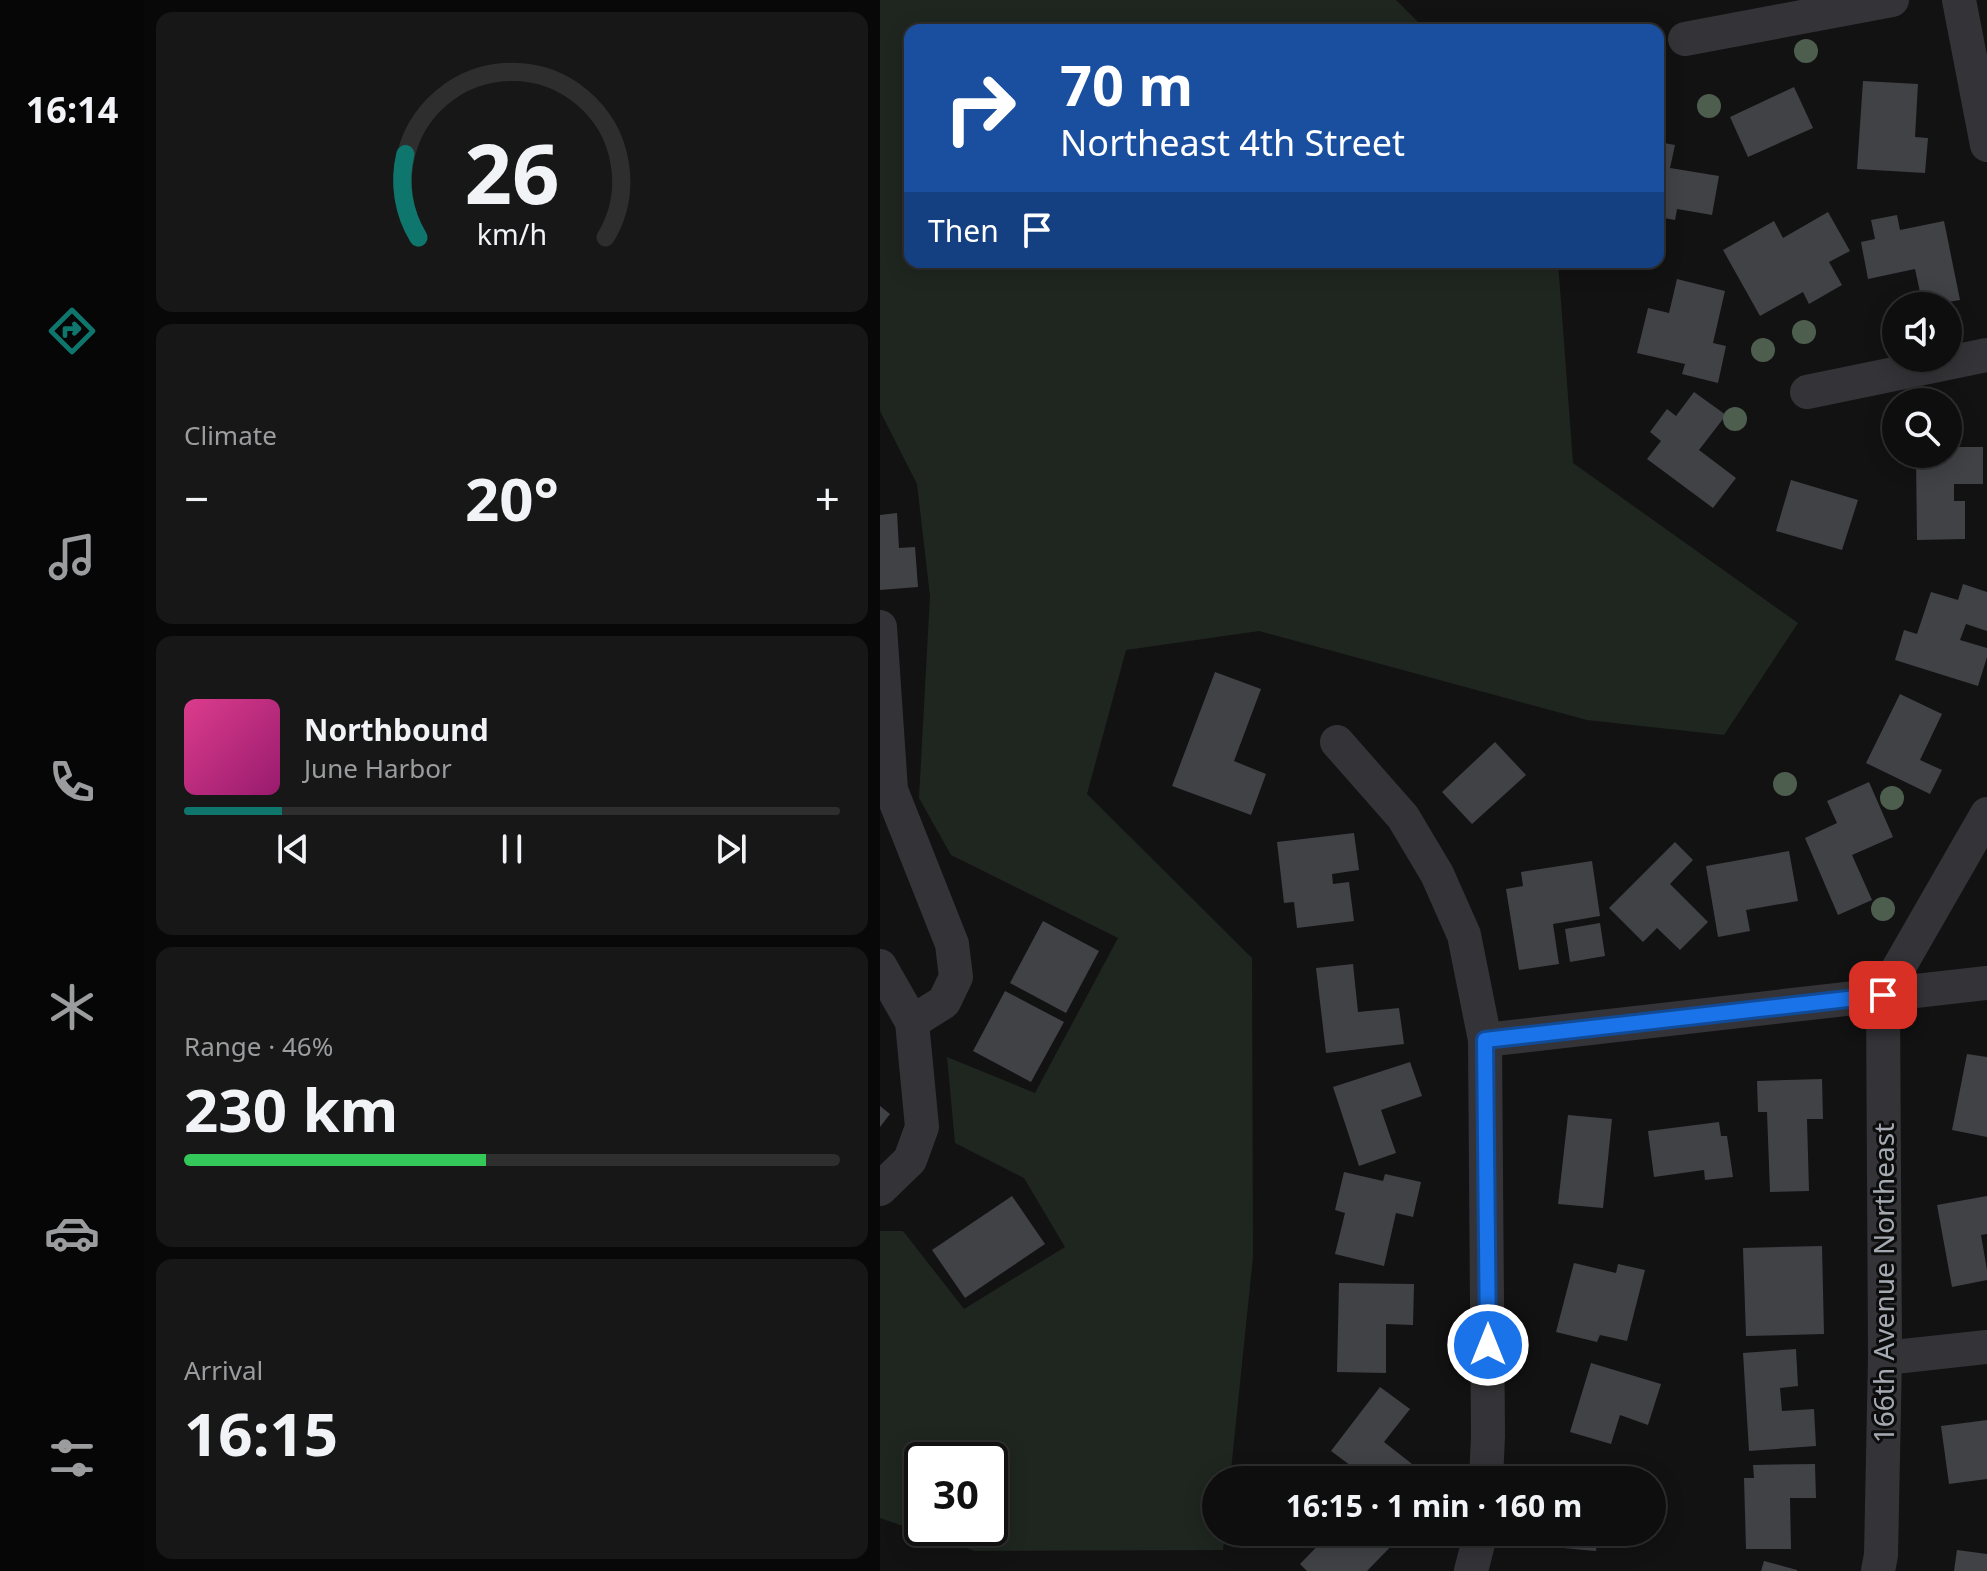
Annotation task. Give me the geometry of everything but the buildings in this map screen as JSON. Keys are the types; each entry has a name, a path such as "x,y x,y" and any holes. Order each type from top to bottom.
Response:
{"street":[{"path":"1685,39 1892,0"},
{"path":"1959,0 1987,145"},
{"path":"1807,392 1987,355"},
{"path":"880,627 891,790 952,944 956,977 944,1002 912,1022"},
{"path":"1337,742 1403,817 1437,874 1464,935 1485,1040 1487,1466"},
{"path":"1883,995 1987,814"},
{"path":"880,966 912,1022 922,1127 910,1160 880,1189"},
{"path":"1485,1040 1987,983"},
{"name":"166th Avenue Northeast","path":"1878,1571 1881,1555 1885,1358 1883,995"},
{"path":"1885,1358 1987,1347"},
{"path":"1471,1571 1477,1546"}],"shaded area":[{"path":"880,0 1396,0 1420,24 904,24 904,268 1558,268 1573,463 1798,623 1724,735 1587,720 1259,631 1126,650 1087,794 1252,958 1253,1257 1231,1466 1202,1466 1202,1546 1223,1546 1223,1550 975,1551 961,1546 1008,1546 1008,1442 904,1442 904,1526 880,1518 880,1231 903,1231 964,1309 1065,1247 1024,1178 955,1143 947,1057 1035,1093 1118,938 951,855 919,798 930,596 917,484 880,411"}],"route":[{"path":"1488,1345 1485,1040 1883,995"}]}
